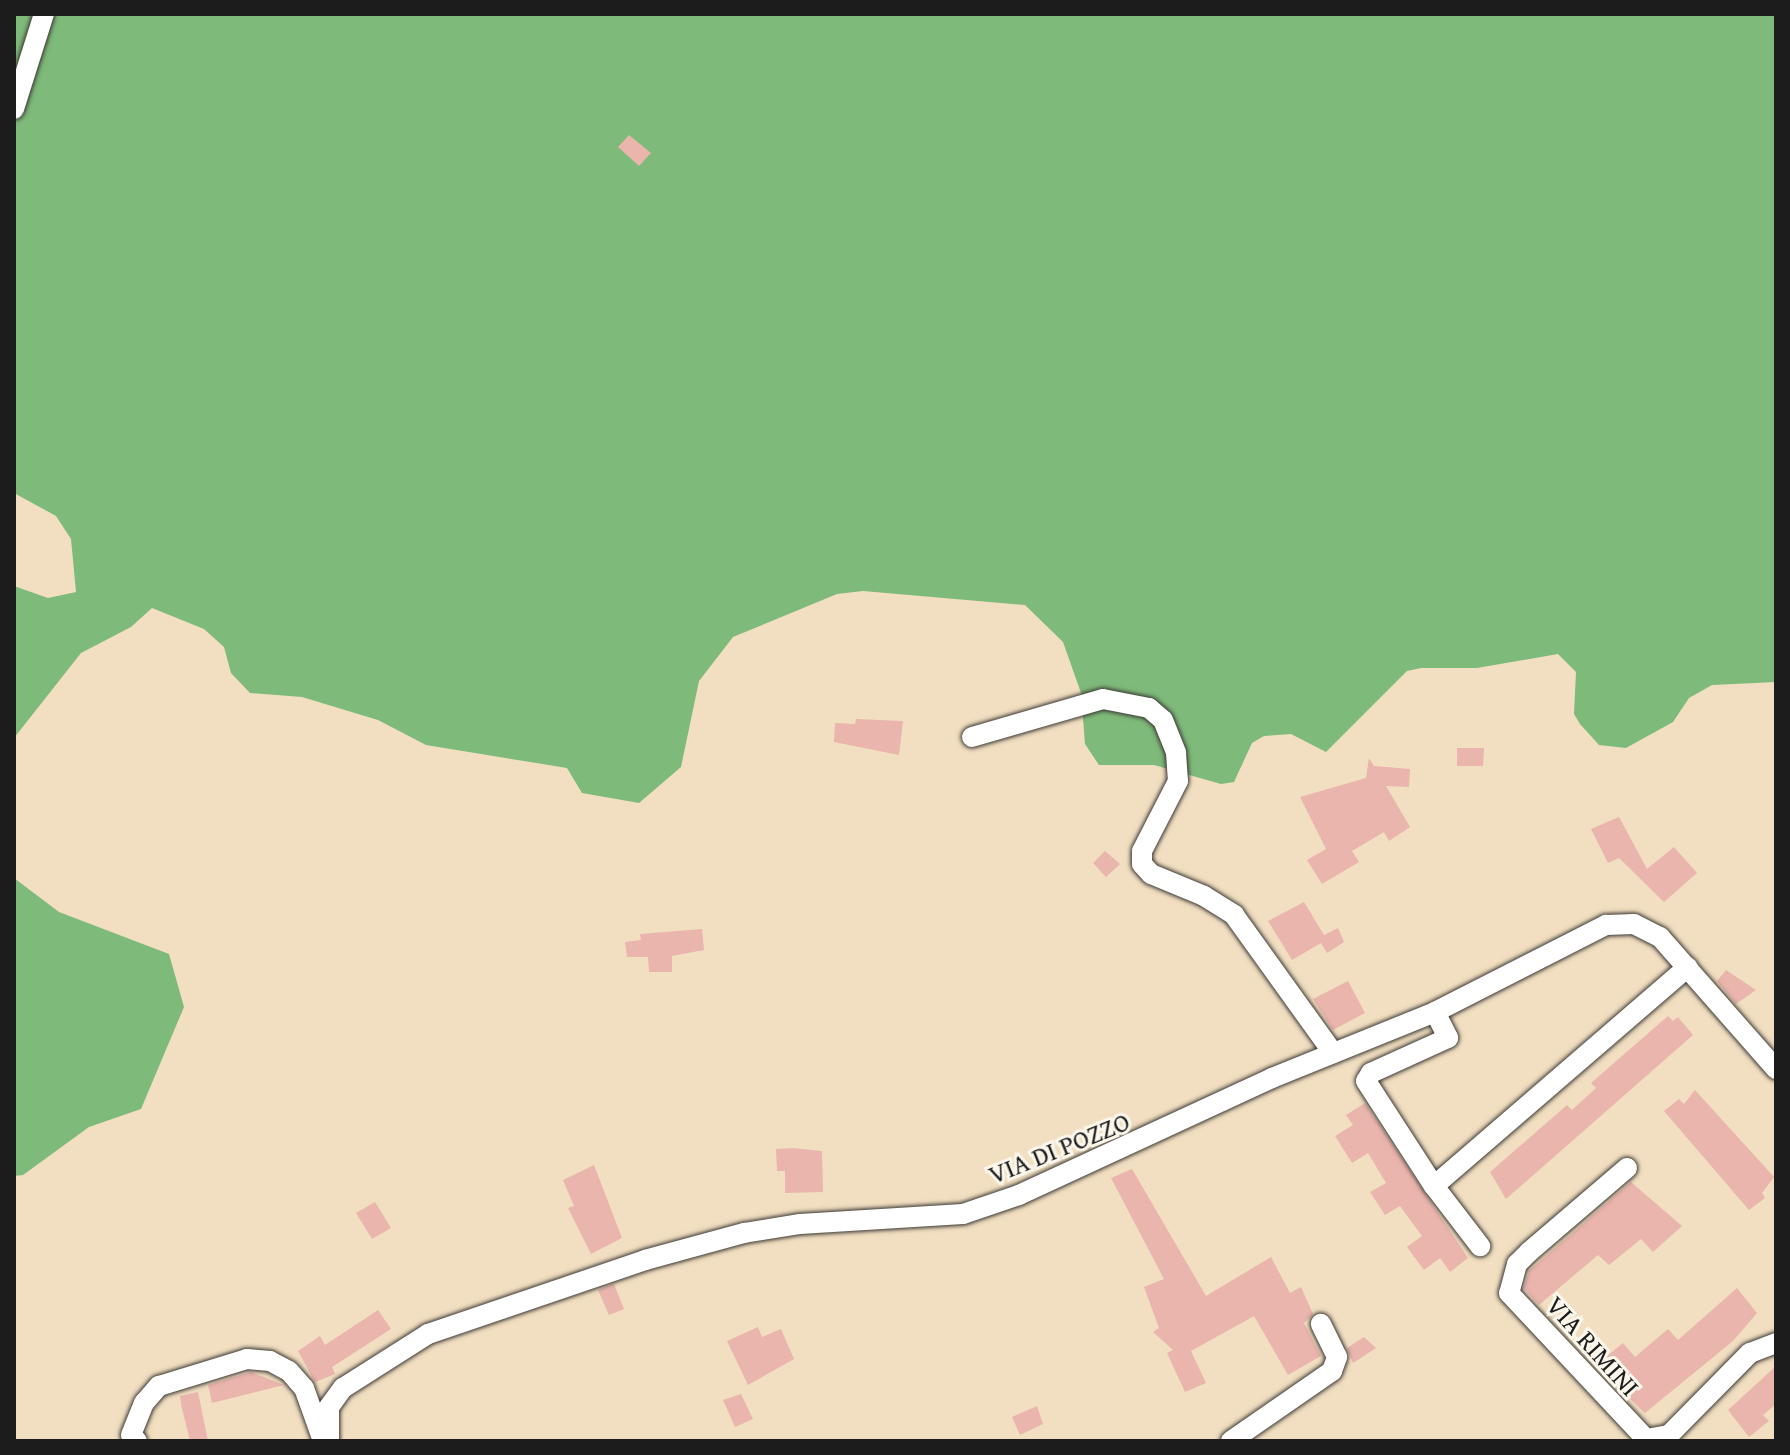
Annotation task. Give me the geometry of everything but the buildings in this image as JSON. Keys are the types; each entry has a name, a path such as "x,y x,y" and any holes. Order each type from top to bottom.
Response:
{"street":[{"path":"14,109 44,14"},
{"path":"972,737 1103,699 1149,708 1163,720 1176,753 1178,781 1142,851 1142,864 1151,874 1204,896 1234,915 1333,1053"},
{"name":"VIA DI POZZO","path":"326,1441 329,1407 343,1388 428,1334 645,1260 744,1233 800,1224 963,1214 1080,1171 1333,1053 1435,1012 1606,925 1648,929 1688,967 1776,1069"},
{"path":"1434,1186 1688,967"},
{"path":"1435,1012 1448,1038 1371,1073 1366,1081 1434,1186 1480,1246"},
{"name":"VIA RIMINI","path":"1627,1168 1517,1264 1509,1293 1646,1439 1669,1435 1750,1353 1776,1343"},
{"path":"1231,1441 1332,1371 1337,1357 1321,1324"},
{"path":"137,1441 131,1435 144,1403 159,1386 247,1359 270,1361 304,1388 326,1441"}],"green space":[{"path":"14,14 1776,14 1776,682 1712,685 1689,698 1673,722 1626,748 1599,745 1580,724 1574,714 1576,672 1558,654 1477,668 1421,668 1407,671 1326,752 1291,734 1264,736 1252,743 1234,782 1221,784 1154,765 1099,765 1085,744 1081,693 1063,642 1025,605 863,591 837,594 733,637 699,681 681,767 639,803 582,793 567,768 426,745 378,720 302,697 250,693 231,673 224,647 204,629 152,608 131,627 81,653 14,738 14,586 48,598 76,592 71,539 56,516 14,493"},
{"path":"14,878 59,912 169,954 184,1007 141,1109 89,1127 23,1175 14,1176"}]}
